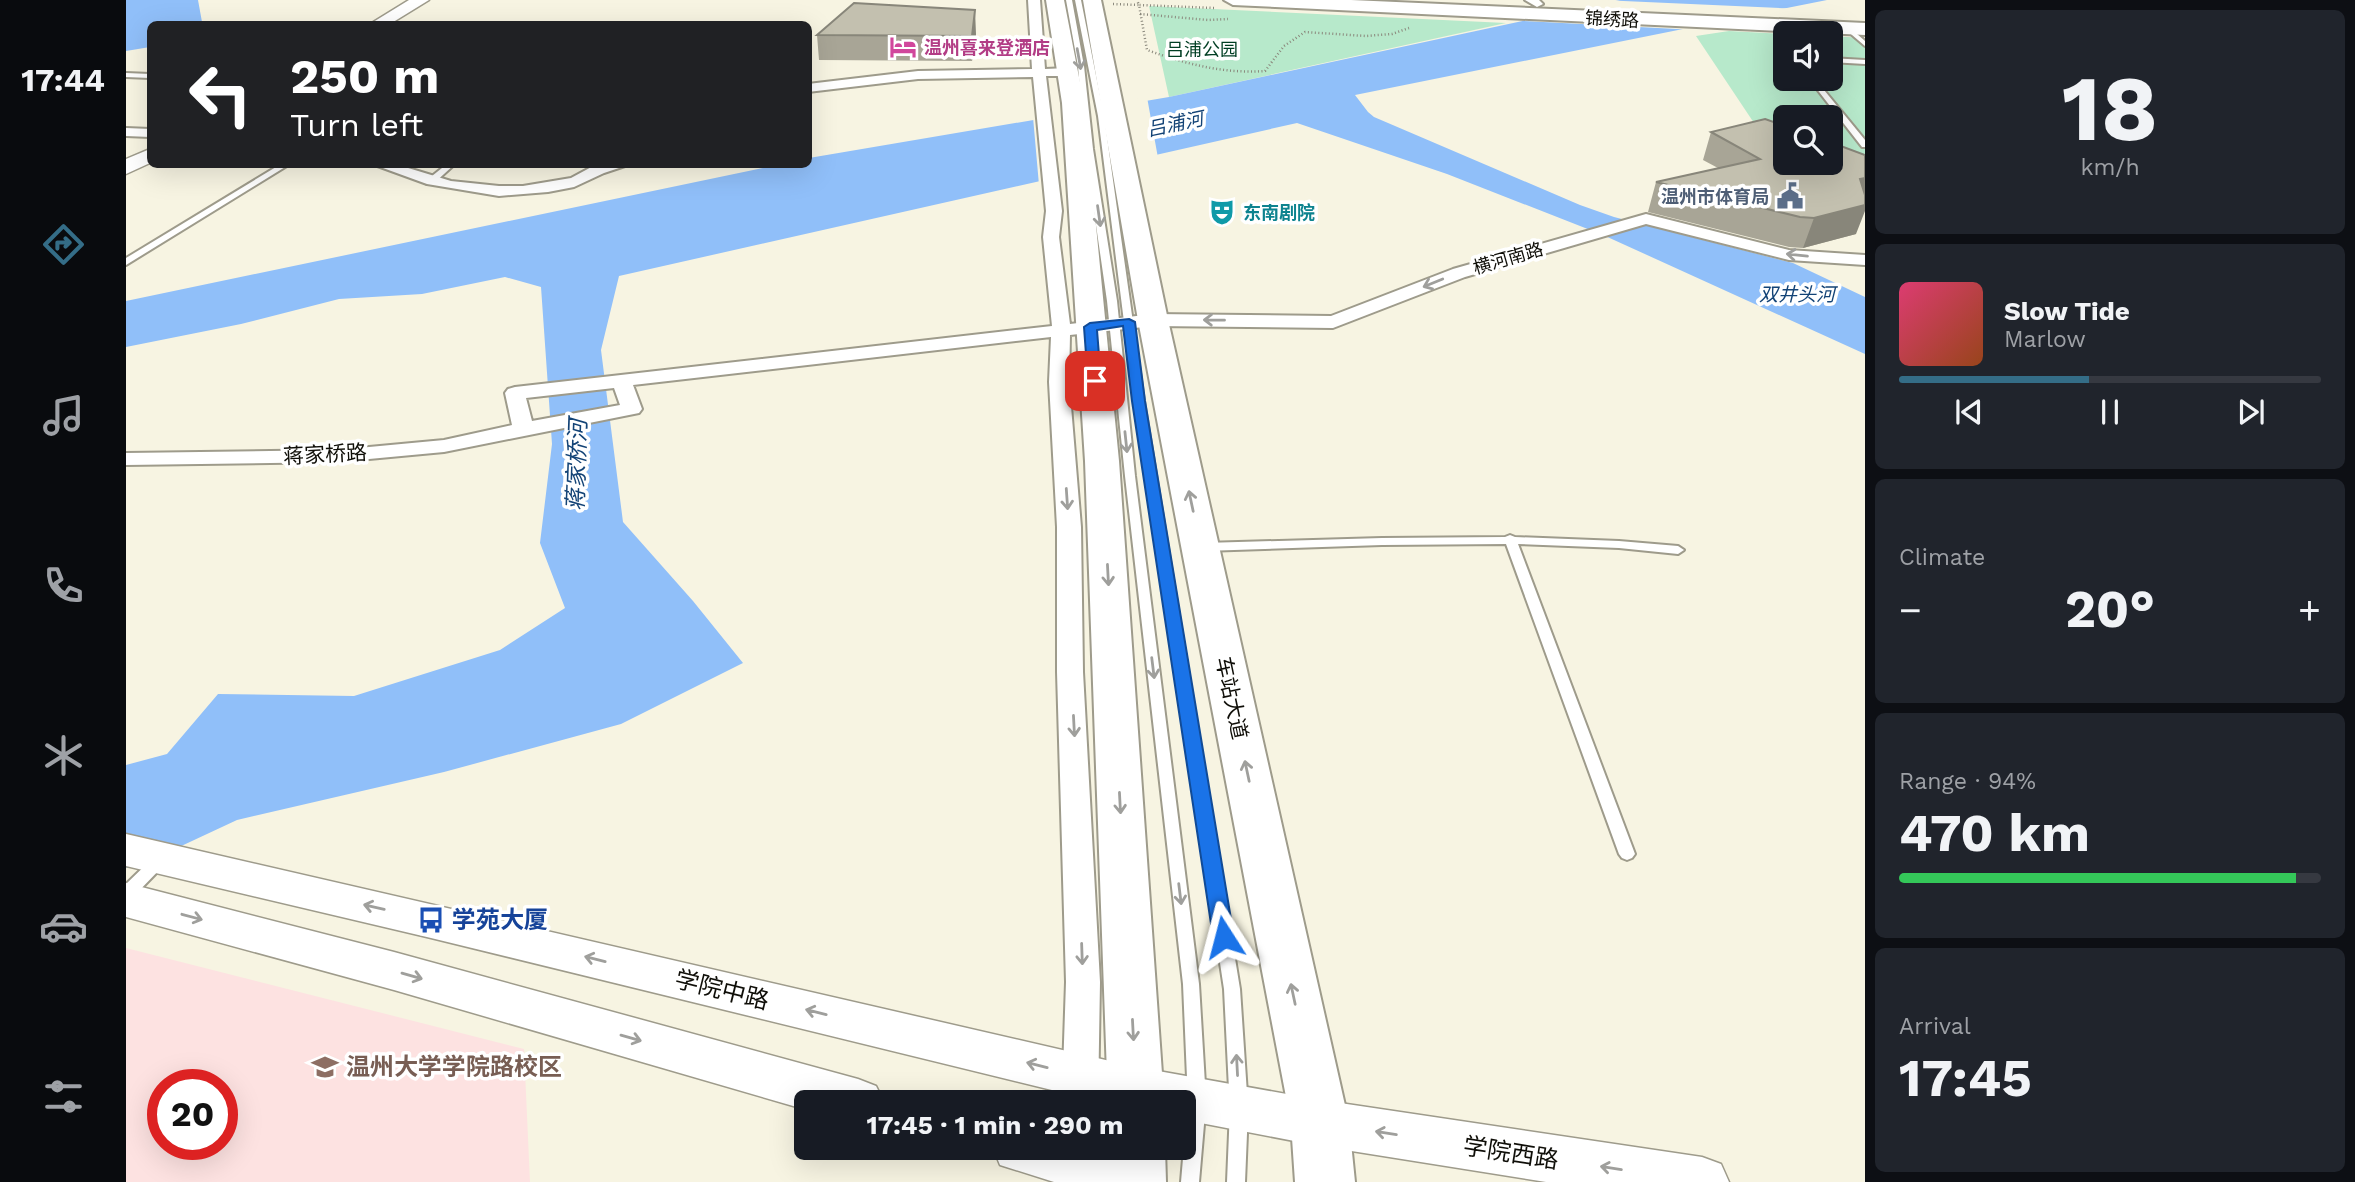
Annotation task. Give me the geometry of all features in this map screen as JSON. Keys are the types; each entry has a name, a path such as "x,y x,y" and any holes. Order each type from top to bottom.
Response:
{"main road":[{"path":"384,21 421,0"},
{"path":"1055,0 1068,72 1080,110"},
{"path":"1092,0 1105,105"},
{"name":"锦绣路","path":"1233,0 1557,5 1865,20"},
{"name":"锦绣路","path":"1453,0 1735,25 1856,29"},
{"name":"车站大道","path":"1105,105 1133,215 1109,325 1102,461 1136,1090"},
{"name":"车站大道","path":"1080,110 1067,213 1109,325 1200,547 1320,1123 1325,1182"},
{"path":"126,169 147,157"},
{"name":"学院中路","path":"143,854 445,923 1082,1089"},
{"path":"126,900 394,971 815,1090"},
{"name":"学院中路","path":"1196,1103 1320,1123"},
{"name":"学院西路","path":"1320,1123 1702,1182"},
{"path":"1075,1165 1137,1182 1136,1160"}],"street":[{"path":"1034,0 1042,104 1067,213"},
{"path":"812,88 918,75 1068,72"},
{"path":"126,132 147,133"},
{"path":"390,168 430,183 464,190 539,188 576,182 601,168"},
{"name":"横河南路","path":"523,429 515,393 1109,325 1333,322 1459,272 1646,219 1789,255 1865,260"},
{"path":"1082,1089 1083,982 1070,672 1069,527 1059,382 1109,325"},
{"name":"蒋家桥路","path":"129,461 337,456 444,446 632,410 621,380"}],"lane":[{"path":"1069,0 1080,110 1089,149 1191,984 1236,1182"},
{"path":"1078,0 1105,105 1109,325 1139,401 1232,989 1218,1105 1190,1182"},
{"path":"1856,29 1865,44"},
{"path":"1843,61 1865,62"},
{"path":"126,75 147,76"},
{"path":"1822,91 1865,145"},
{"path":"126,262 280,168"},
{"path":"430,183 447,168"},
{"path":"1200,547 1510,538 1604,542 1678,550"},
{"path":"1510,538 1627,854"},
{"path":"126,894 143,854"}],"path":[{"path":"1139,5 1147,50 1181,62 1244,74 1265,71 1284,46 1305,32 1366,36 1392,34 1411,27"}],"shaded area":[{"name":"温州大学学院路校区","path":"126,948 524,1049 530,1182 126,1182"}],"green space":[{"name":"吕浦公园","path":"1149,6 1506,23 1169,97"},
{"path":"1729,31 1773,33 1773,91 1843,91 1843,37 1865,38 1865,157 1843,155 1843,105 1773,105 1772,150 1696,36"}],"water":[{"path":"126,0 198,0 202,21 147,21 147,48 126,51"},
{"path":"1620,0 1827,0 1355,95 1374,117 1580,205 1614,217 1793,263 1865,297 1865,354 1603,235 1447,174 1297,123 619,276 601,350 623,522 693,601 743,663 621,724 444,772 237,820 147,862 126,868 126,765 167,754 218,694 354,696 500,650 565,608 540,543 552,444 541,287 505,277 422,294 339,299 241,324 126,347 126,301 763,168 812,168 812,157 1169,97"}],"pier":[{"path":"1601,0 1800,9 1696,30 1507,20"},
{"path":"1147,97 1158,158 1039,185 1033,117"}],"building":[{"path":"854,3 975,10 972,36 817,35"},
{"path":"1765,119 1773,122 1773,175 1843,175 1843,147 1865,155 1865,178 1860,179 1865,205 1814,218 1800,217 1656,182 1760,159 1711,132"}],"place":[{"name":"温州喜来登酒店","path":"903,47"},
{"name":"温州市体育局","path":"1790,196"},
{"name":"东南剧院","path":"1222,212"},
{"name":"学苑大厦","path":"431,920"},
{"name":"温州大学学院路校区","path":"325,1067"}],"route":[{"path":"1095,381 1090,327 1129,322 1139,401 1224,937"}],"water label":[{"name":"吕浦河","path":"1175,124"},
{"name":"双井头河","path":"1797,294"},
{"name":"蒋家桥河","path":"577,465"}]}
